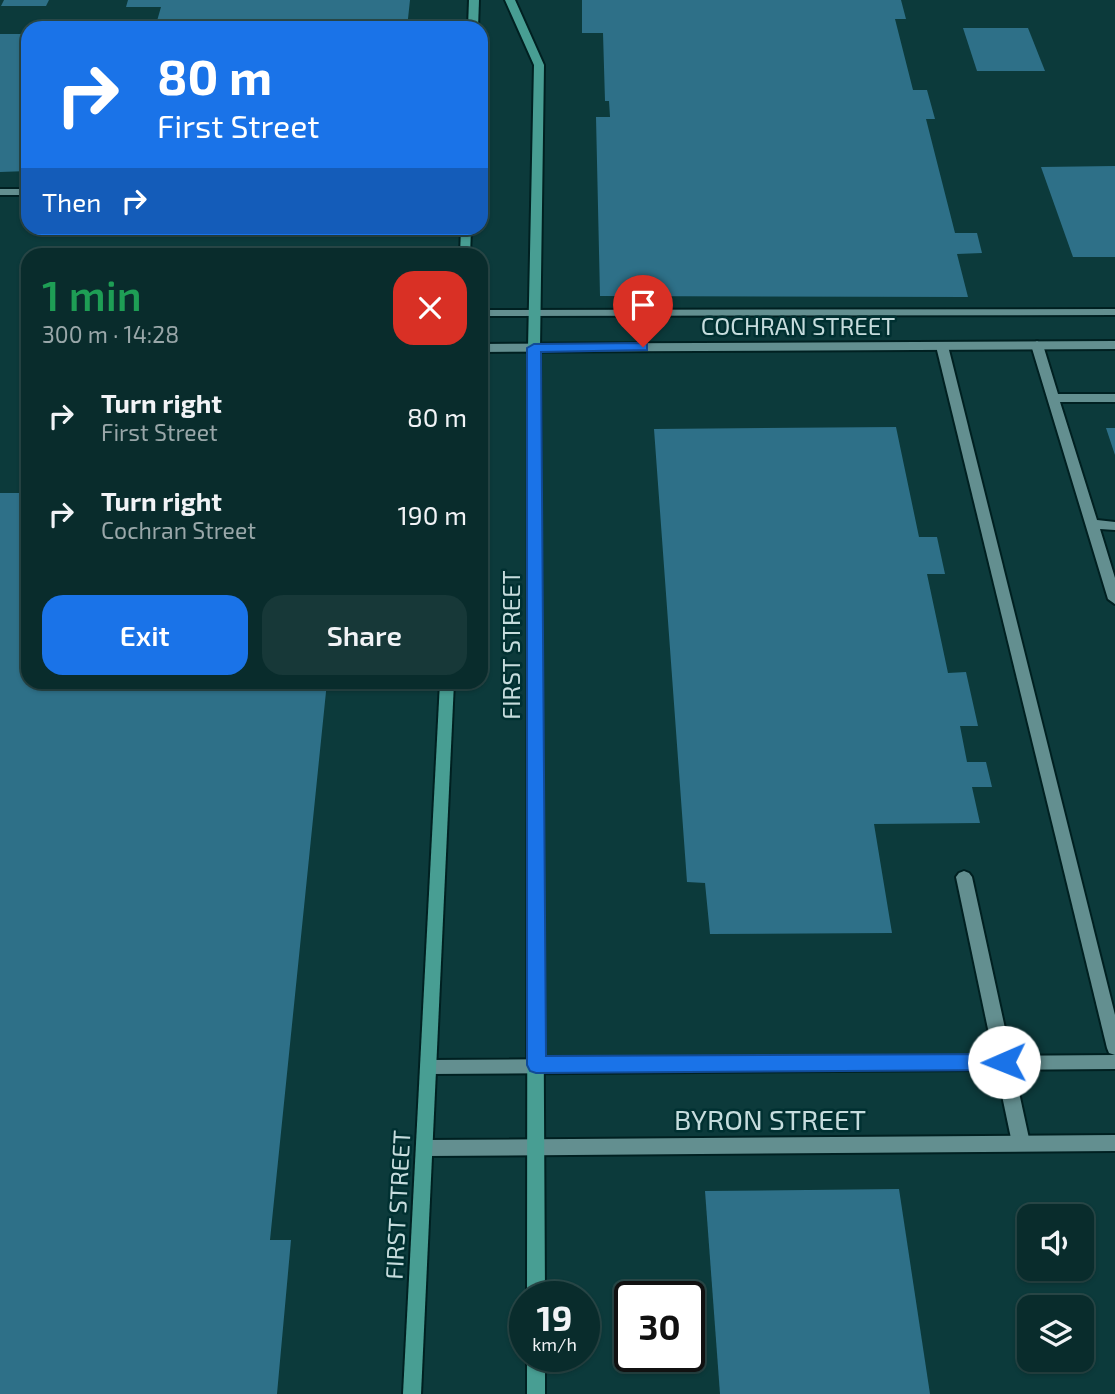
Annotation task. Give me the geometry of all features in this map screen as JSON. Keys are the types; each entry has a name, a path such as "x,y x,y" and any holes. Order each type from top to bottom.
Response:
{"street":[{"path":"473,21 474,0"},
{"name":"FIRST STREET","path":"510,0 539,65 534,312 536,1281"},
{"path":"0,192 21,192"},
{"name":"COCHRAN STREET","path":"488,313 1115,312"},
{"path":"1037,345 1115,599"},
{"name":"COCHRAN STREET","path":"488,348 1115,345"},
{"path":"942,346 1115,1048"},
{"path":"1053,398 1115,398"},
{"path":"1092,524 1115,526"},
{"name":"FIRST STREET","path":"412,1394 447,689"},
{"path":"964,877 1021,1143"},
{"path":"429,1067 1115,1062"},
{"name":"BYRON STREET","path":"425,1148 1115,1143"},
{"path":"536,1372 536,1394"}],"building":[{"path":"4,0 49,0 46,6 1,6"},
{"path":"128,0 410,0 408,21 157,21 161,7 126,7"},
{"path":"582,0 901,0 906,19 895,19 913,90 927,90 935,119 926,119 955,233 977,233 982,253 957,254 968,297 600,296 596,117 610,117 609,101 605,101 603,33 582,33"},
{"path":"963,28 1028,28 1045,71 977,71"},
{"path":"0,34 21,34 21,171 0,172"},
{"path":"1115,166 1115,257 1073,257 1041,167"},
{"path":"896,427 919,537 937,537 945,574 927,574 948,673 966,672 978,726 960,726 967,762 986,762 992,787 972,787 980,823 874,824 892,933 710,934 705,883 687,882 654,429"},
{"path":"1106,428 1115,428 1115,455"},
{"path":"0,493 21,493 21,689 326,689 270,1240 291,1240 277,1394 0,1394"},
{"path":"899,1189 930,1394 720,1394 705,1191"}],"route":[{"path":"643,347 534,348 536,1065 1004,1062"}]}
